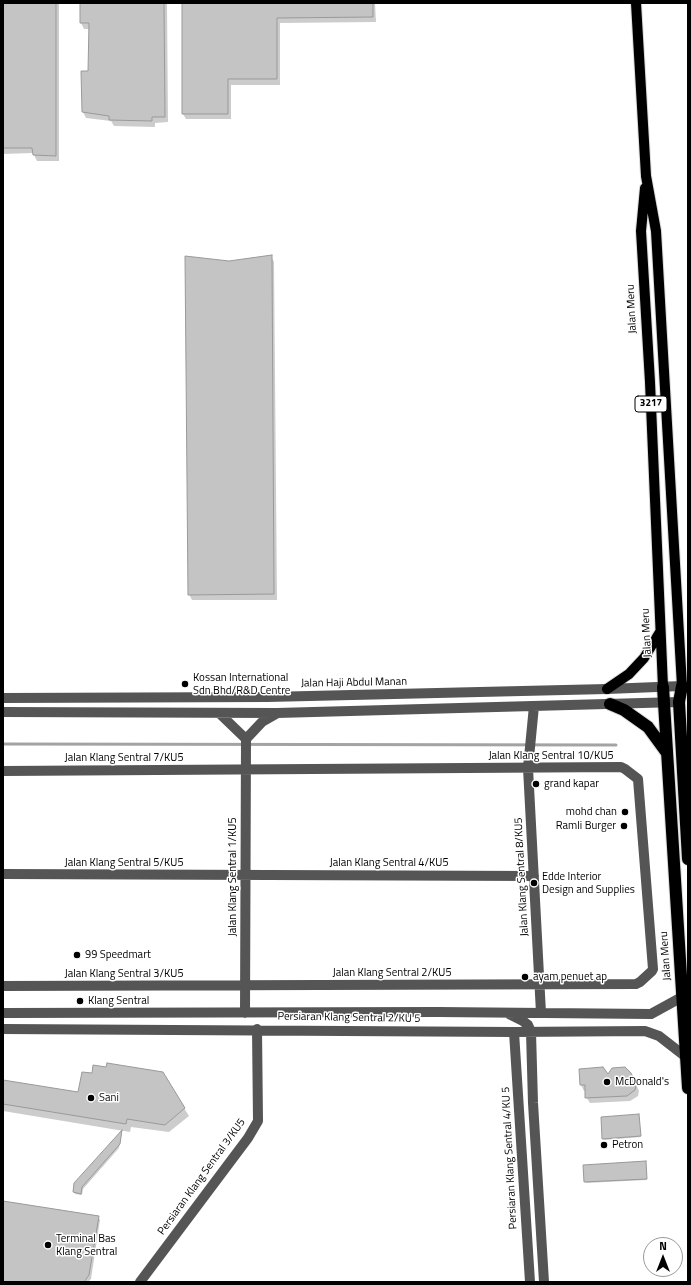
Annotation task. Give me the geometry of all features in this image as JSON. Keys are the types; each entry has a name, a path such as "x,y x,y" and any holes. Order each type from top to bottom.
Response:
{"highway":[{"name":"Jalan Meru","path":"682,686 679,702 688,859"},
{"name":"Jalan Meru","path":"663,687 688,1088"},
{"path":"610,704 624,710 648,727 667,753"}],"main road":[{"name":"Jalan Meru","path":"636,3 646,176 656,231 682,686"},
{"name":"Jalan Meru","path":"646,176 641,231 650,382 663,687"},
{"path":"606,689 629,674 644,658 660,632"}],"street":[{"name":"Jalan Haji Abdul Manan","path":"3,698 274,697 682,686"},
{"path":"3,712 278,713 679,702"},
{"name":"Jalan Klang Sentral 8/KU5","path":"534,706 528,768 541,1013"},
{"path":"219,713 246,739 262,722 278,713"},
{"name":"Jalan Klang Sentral 1/KU5","path":"245,1013 246,739"},
{"name":"Jalan Klang Sentral 10/KU5","path":"246,769 621,767 625,769 638,779 653,969 636,984 539,984"},
{"name":"Jalan Klang Sentral 7/KU5","path":"3,771 246,769"},
{"name":"Jalan Klang Sentral 5/KU5","path":"3,874 245,875"},
{"name":"Jalan Klang Sentral 4/KU5","path":"245,875 534,876"},
{"name":"Jalan Klang Sentral 2/KU5","path":"245,986 539,984"},
{"name":"Jalan Klang Sentral 3/KU5","path":"3,986 245,986"},
{"name":"Persiaran Klang Sentral 2/KU 5","path":"3,1013 438,1012 651,1014 682,997"},
{"path":"437,1031 438,1012"},
{"path":"507,1013 523,1021 531,1032 533,1103 544,1282"},
{"name":"Persiaran Klang Sentral 2/KU 5","path":"3,1029 257,1029 514,1032 645,1031 659,1036 686,1057"},
{"name":"Persiaran Klang Sentral 3/KU5","path":"140,1282 248,1138 258,1121 257,1029"},
{"name":"Persiaran Klang Sentral 4/KU 5","path":"514,1032 530,1282"},
{"path":"524,1198 538,1198"}],"building":[{"path":"3,3 56,3 56,156 33,155 32,148 3,148"},
{"path":"80,3 164,3 165,117 152,117 152,121 109,120 109,116 82,112 81,71 88,71 89,23 80,23"},
{"path":"182,3 373,3 373,17 277,18 277,79 228,79 228,114 182,114"},
{"path":"272,255 274,594 188,595 185,256 229,261"},
{"name":"Sani","path":"107,1063 163,1072 185,1108 165,1125 127,1119 126,1124 3,1104 3,1080 78,1092 82,1072 92,1073 93,1065 106,1067"},
{"name":"McDonald's","path":"603,1067 608,1074 612,1068 625,1067 634,1079 636,1085 635,1090 627,1096 585,1098 585,1085 580,1085 579,1069"},
{"path":"639,1114 641,1136 602,1139 601,1117"},
{"path":"122,1130 120,1144 82,1187 81,1194 73,1192 74,1183"},
{"path":"646,1161 647,1179 584,1182 583,1165"},
{"name":"Terminal Bas Klang Sentral","path":"3,1201 99,1216 89,1275 84,1282 3,1282"}],"waterway":[{"path":"3,744 616,745"}],"place":[{"name":"Kossan International Sdn Bhd/R&D Centre","path":"185,684"},
{"name":"grand kapar","path":"536,784"},
{"name":"mohd chan","path":"625,812"},
{"name":"Ramli Burger","path":"624,826"},
{"name":"Edde Interior Design and Supplies","path":"534,883"},
{"name":"99 Speedmart","path":"77,955"},
{"name":"ayam penuet ap","path":"525,977"},
{"name":"Klang Sentral","path":"80,1001"},
{"name":"McDonald's","path":"607,1082"},
{"name":"Sani","path":"91,1098"},
{"name":"Petron","path":"604,1145"},
{"name":"Terminal Bas Klang Sentral","path":"48,1245"}]}
